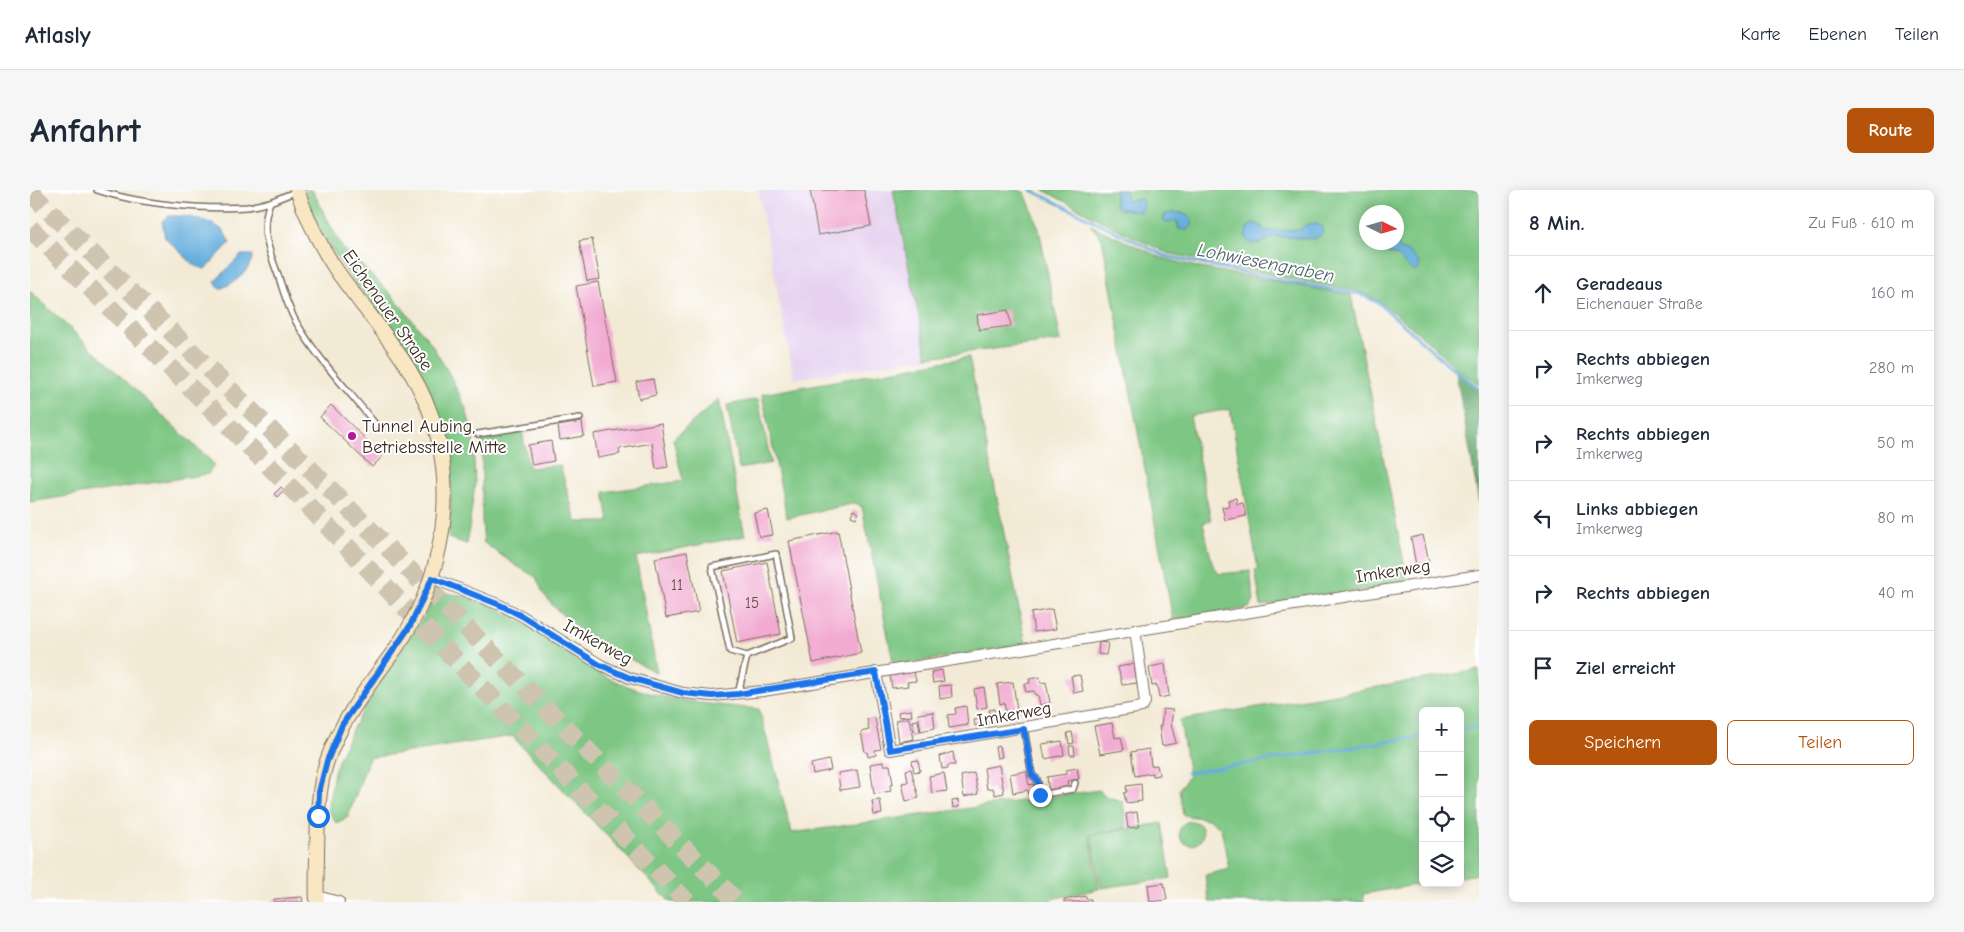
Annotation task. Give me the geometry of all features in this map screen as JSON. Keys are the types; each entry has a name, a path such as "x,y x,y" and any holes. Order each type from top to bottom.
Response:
{"street":[{"name":"Eichenauer Straße","path":"298,190 318,240 337,270 392,343 414,376 429,409 438,437 443,465 445,494 440,548 432,578 410,626 342,725 327,761 319,792 317,899"},
{"name":"Imkerweg","path":"432,578 515,612 600,665 630,678 683,693 712,696 738,694 1479,574"},
{"name":"Imkerweg","path":"876,672 890,750 1024,729 1142,708 1146,702 1135,629"},
{"path":"317,899 339,902"}],"lane":[{"path":"97,190 118,197 140,201 207,207 248,207 270,202 298,190"},
{"path":"270,202 265,216 264,230 268,248 296,324 376,425"},
{"path":"478,434 580,418"},
{"path":"776,554 792,638 748,656 730,651 712,566 776,554"},
{"path":"738,694 748,656"},
{"path":"1024,729 1032,775 1037,779 1040,795 1073,789 1075,783"}],"shaded area":[{"path":"758,190 893,190 927,357 794,379"}],"green space":[{"path":"305,190 312,190 342,247 391,294 430,342 450,375 466,409 473,435 475,484 467,544 448,538 450,514 449,465 439,419 421,374 394,333 336,256 313,214"},
{"path":"893,190 1019,190 1025,193 1039,229 1061,341 927,357"},
{"path":"1043,190 1479,190 1479,384 1458,370 1427,340 1381,302 1358,291 1295,280 1167,253"},
{"path":"1090,225 1162,258 1201,268 1351,295 1408,583 1261,606 1255,570 1258,569 1230,409 1190,416 1211,521 1203,523 1212,563 1219,574 1250,571 1254,600 1249,608 1173,620 1102,239"},
{"path":"30,291 214,464 208,474 30,502"},
{"path":"969,357 1026,644 894,666 862,507 856,503 787,518 762,394"},
{"path":"1456,372 1479,390 1479,503"},
{"path":"719,399 745,536 636,557 657,673 586,636 554,607 543,593 536,577 484,543 482,521 482,442 493,436 522,431 529,468 560,465 576,522 609,522 604,492 683,481 673,439"},
{"path":"758,399 771,463 739,469 727,405"},
{"path":"444,593 466,597 507,613 582,663 619,683 638,690 678,699 759,709 792,833 1099,790 1107,797 1123,801 1126,828 1090,835 1099,889 1051,899 1051,902 670,902 512,736 369,758 348,817 336,823 328,809 334,772 353,728 377,687 426,613 434,594"},
{"path":"1479,670 1479,874 1464,876 1464,707 1419,707 1419,884 1363,894 1364,902 1209,902 1205,875 1229,869 1221,828 1208,819 1183,815 1179,789 1189,776 1180,720"},
{"path":"1191,821 1199,825 1203,833 1199,841 1191,845 1183,841 1179,833 1183,825"},
{"path":"1162,823 1171,878 1101,888 1091,835"}],"water":[{"path":"1115,190 1124,190 1127,201 1141,199 1144,206 1140,212 1120,209 1115,205"},
{"path":"1172,212 1182,213 1191,218 1193,224 1188,230 1179,229 1177,221 1165,222 1163,220 1165,215"},
{"path":"169,216 189,217 210,223 225,233 230,243 205,269 195,266 165,238 162,221"},
{"path":"1253,223 1266,231 1300,230 1307,225 1315,224 1321,226 1323,233 1315,239 1274,236 1262,243 1251,244 1245,237 1247,228"},
{"path":"1383,250 1403,250 1409,252 1419,262 1419,270 1413,272 1397,256"},
{"path":"241,255 253,255 245,272 236,280 220,289 215,281"}],"building":[{"path":"810,190 864,190 871,226 818,235"},
{"path":"592,239 600,279 587,281 579,241"},
{"path":"598,282 617,382 594,386 576,286"},
{"path":"1008,310 1011,326 979,330 977,315"},
{"path":"653,379 656,395 639,399 636,382"},
{"name":"Tunnel Aubing, Betriebsstelle Mitte","path":"331,405 383,456 372,467 320,417"},
{"path":"582,422 584,436 560,440 558,426"},
{"path":"661,423 668,467 656,469 652,443 619,449 620,454 598,458 594,434"},
{"path":"551,441 554,461 532,465 528,445"},
{"path":"281,487 284,490 277,497 274,494"},
{"path":"1236,498 1237,504 1243,503 1246,516 1225,520 1222,507 1229,506 1228,500"},
{"path":"768,510 773,535 759,537 754,513"},
{"path":"853,510 859,513 856,518 851,516"},
{"path":"838,531 861,653 813,663 789,541"},
{"path":"1423,535 1429,562 1416,565 1411,538"},
{"path":"687,552 699,612 666,618 655,558"},
{"path":"767,562 781,634 737,643 723,571"},
{"path":"1052,609 1056,629 1034,632 1031,613"},
{"path":"1099,642 1108,643 1106,655 1098,654"},
{"path":"1134,664 1137,683 1122,685 1118,667"},
{"path":"1165,664 1169,696 1159,698 1157,685 1152,686 1149,667"},
{"path":"942,670 944,681 933,683 931,672"},
{"path":"914,672 916,681 907,682 908,686 892,688 890,676"},
{"path":"1080,675 1083,691 1074,693 1071,676"},
{"path":"1040,677 1041,683 1046,682 1050,703 1040,705 1038,695 1035,695 1034,691 1026,692 1024,684 1030,683 1029,679"},
{"path":"1013,682 1018,717 1007,719 1004,703 1000,704 997,684"},
{"path":"951,685 952,697 940,699 939,686"},
{"path":"984,687 987,707 977,709 974,689"},
{"path":"966,706 968,725 949,728 948,715 956,714 955,708"},
{"path":"994,709 995,718 990,719 989,710"},
{"path":"1163,709 1173,710 1171,724 1176,743 1162,746 1159,726 1161,726"},
{"path":"911,710 912,716 899,717 898,712"},
{"path":"933,712 935,728 921,731 918,714"},
{"path":"875,718 881,749 875,750 876,755 868,757 867,752 865,752 861,732 869,730 867,719"},
{"path":"909,718 913,739 899,742 896,720"},
{"path":"988,718 989,723 975,726 974,720"},
{"path":"918,720 920,732 914,733 912,721"},
{"path":"1112,723 1115,738 1121,737 1124,750 1100,754 1094,726"},
{"path":"1072,732 1074,743 1069,744 1067,733"},
{"path":"1062,741 1064,755 1045,759 1042,744"},
{"path":"1000,746 1002,757 997,758 995,747"},
{"path":"1069,746 1074,746 1075,755 1070,755"},
{"path":"1149,749 1151,766 1157,765 1159,775 1153,776 1152,773 1135,776 1131,752"},
{"path":"953,752 955,765 948,765 948,768 942,769 940,756"},
{"path":"829,760 831,770 813,774 811,764"},
{"path":"918,760 920,771 914,772 912,761"},
{"path":"884,762 884,765 890,765 893,784 890,785 891,791 874,794 870,764"},
{"path":"999,765 1004,793 995,795 993,788 987,789 984,768"},
{"path":"1077,768 1079,779 1067,781 1069,789 1049,792 1047,777 1066,774 1066,770"},
{"path":"911,769 919,798 906,801 902,783 908,782 906,770"},
{"path":"857,770 860,787 840,790 838,773"},
{"path":"1026,771 1029,785 1033,784 1035,794 1029,795 1028,790 1013,793 1010,774"},
{"path":"944,773 947,791 932,793 929,776"},
{"path":"974,773 978,794 964,797 961,776"},
{"path":"1141,784 1142,801 1126,803 1124,793 1127,792 1126,786"},
{"path":"880,800 882,814 874,815 872,801"},
{"path":"958,800 959,807 953,808 952,801"},
{"path":"1137,812 1139,827 1128,828 1126,814"},
{"path":"1164,883 1167,900 1150,902 1148,885"},
{"path":"1086,896 1086,899 1091,899 1091,902 1064,902 1064,900"},
{"path":"302,897 303,902 274,902 274,899"}],"waterway":[{"name":"Lohwiesengraben","path":"1031,190 1165,256 1288,282 1360,294 1380,304 1451,367 1479,388"},
{"path":"1464,729 1479,727"},
{"path":"1187,773 1419,737"}],"tunnel":[{"path":"30,192 304,463 737,902"},
{"path":"30,228 294,491 687,902"}],"place":[{"name":"Tunnel Aubing, Betriebsstelle Mitte","path":"352,436"}],"route":[{"path":"318,816 319,792 327,761 342,725 410,626 420,609 432,578 500,605 522,616 600,665 630,678 683,693 712,696 738,694 876,672 890,750 1024,729 1032,775 1037,779 1040,795"}]}
